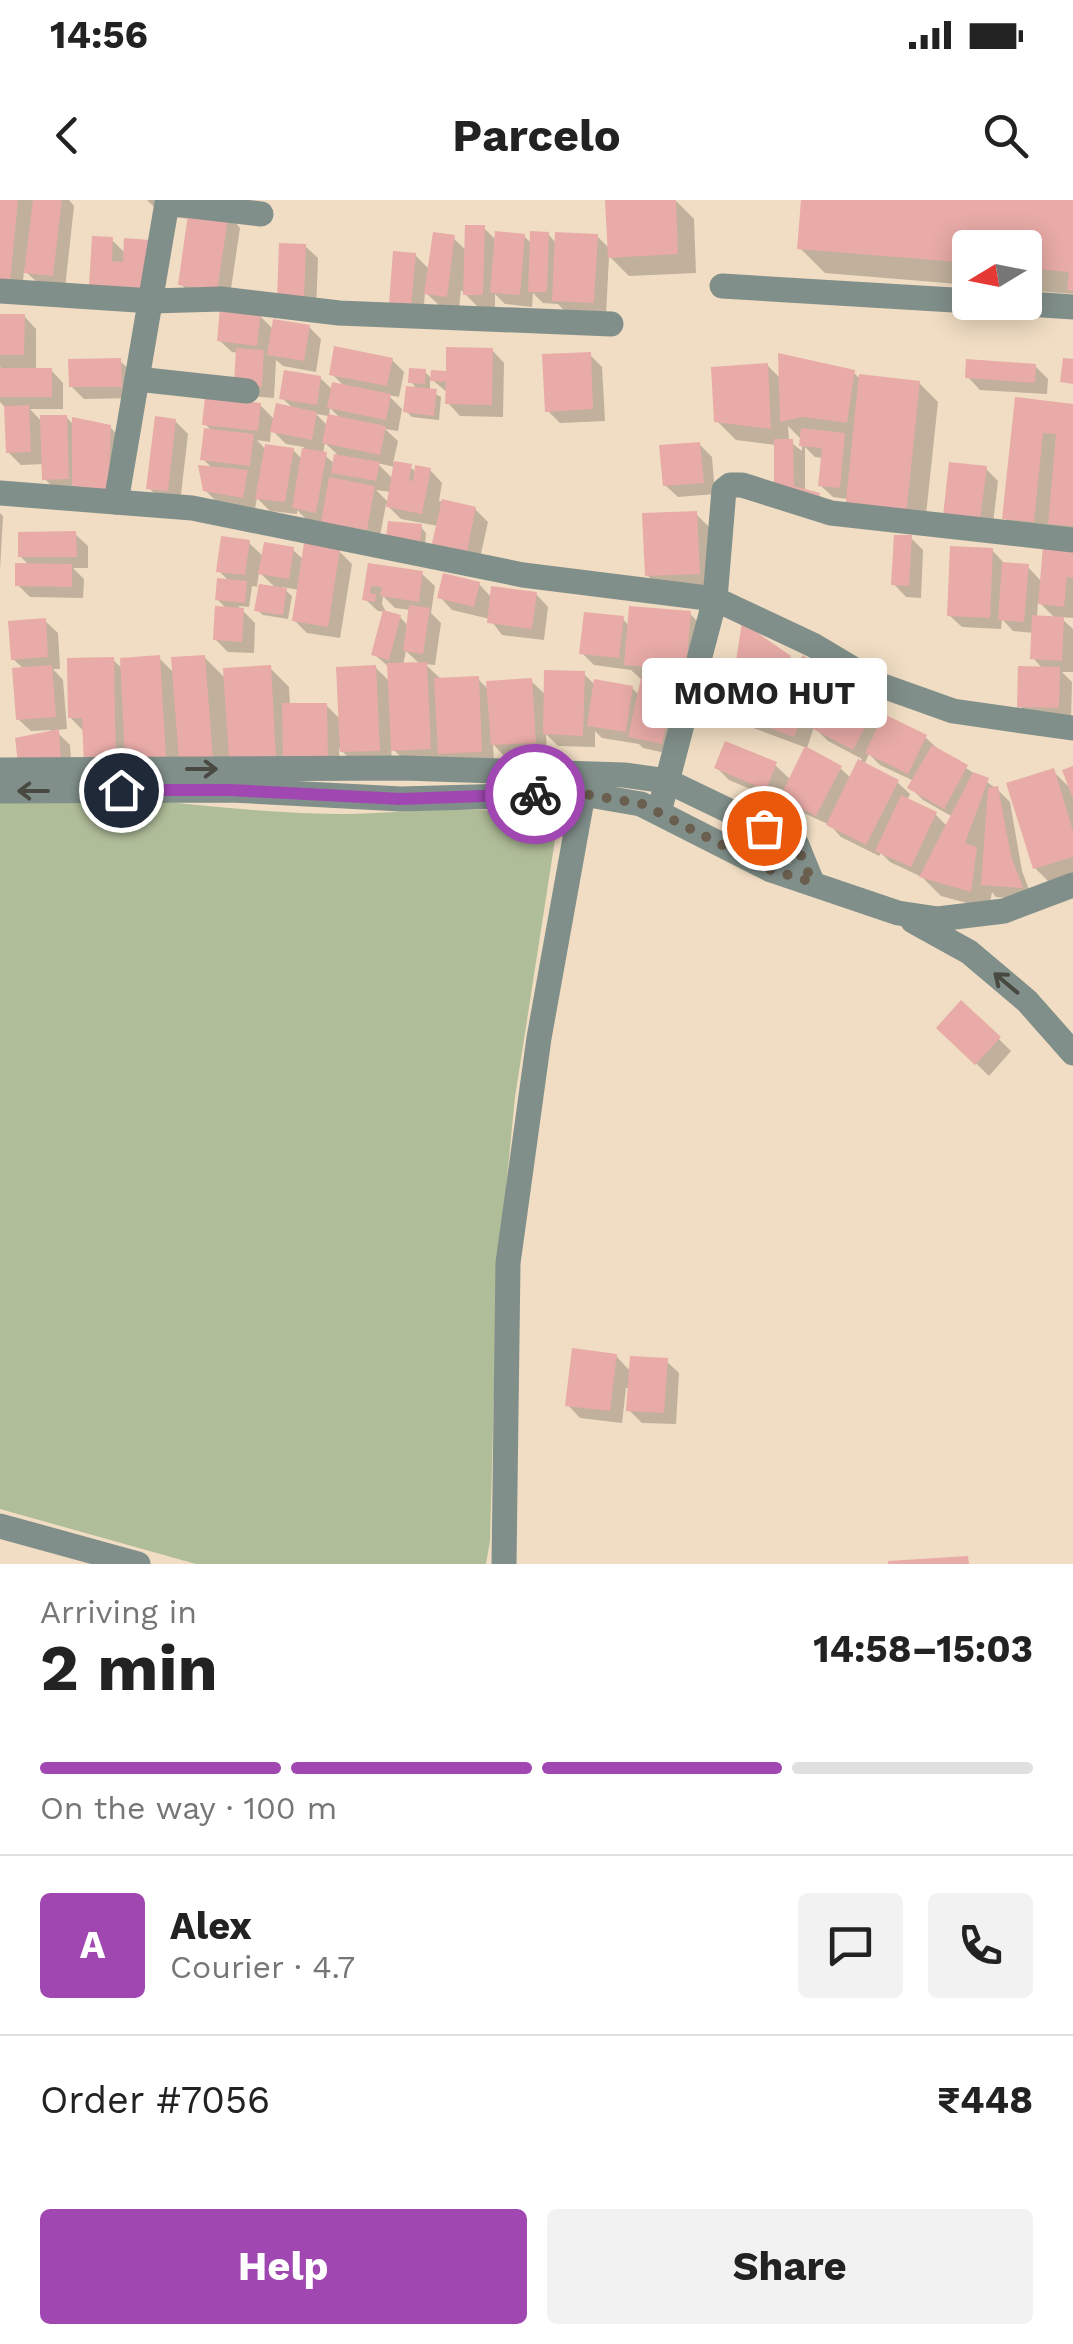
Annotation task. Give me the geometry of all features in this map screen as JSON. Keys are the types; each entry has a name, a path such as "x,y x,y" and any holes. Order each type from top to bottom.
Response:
{"street":[{"path":"116,502 167,203 261,214"},
{"path":"722,286 952,300"},
{"path":"0,292 152,302 221,299 339,314 611,324"},
{"path":"1042,305 1073,307"},
{"path":"137,379 247,390"},
{"path":"659,812 715,598 724,490 730,485 742,485 830,513 1073,540"},
{"path":"0,493 192,508 523,574 715,598 813,645 880,686 952,712 1072,728"},
{"path":"0,770 404,768 624,775 667,781 796,843 812,882"},
{"path":"0,790 230,790 401,799 584,794 642,804 771,870 898,913 969,952 1027,1000 1073,1054"},
{"path":"504,1564 508,1263 539,1038 584,794"},
{"path":"898,913 938,919 1004,911 1073,885"},
{"path":"0,1526 60,1554 138,1564"}],"green space":[{"path":"0,791 84,794 295,813 477,810 504,812 557,827 515,1097 497,1279 490,1541 486,1564 196,1564 0,1509"}],"building":[{"path":"0,200 18,200 10,282 0,281"},
{"path":"33,200 62,200 53,276 24,273"},
{"path":"605,200 676,200 678,254 608,258"},
{"path":"801,200 1073,200 1073,291 1067,290 1069,272 1042,270 1042,230 952,230 952,262 797,249"},
{"path":"189,207 229,213 217,291 178,285"},
{"path":"465,225 485,225 483,295 463,295"},
{"path":"495,231 525,234 520,295 490,293"},
{"path":"530,231 549,232 547,292 528,292"},
{"path":"433,232 455,235 447,297 424,294"},
{"path":"555,232 598,234 594,303 552,301"},
{"path":"92,236 113,237 112,261 123,262 124,238 150,240 147,289 89,286"},
{"path":"279,243 306,244 304,300 277,299"},
{"path":"393,251 416,253 411,307 389,305"},
{"path":"220,308 261,313 257,346 217,341"},
{"path":"0,314 25,314 24,355 0,355"},
{"path":"273,319 310,325 304,361 267,355"},
{"path":"334,346 393,358 387,386 329,375"},
{"path":"446,347 493,348 492,405 445,404 446,382 430,381 431,370 446,371"},
{"path":"236,348 264,350 262,387 234,384"},
{"path":"591,352 593,409 545,412 542,354"},
{"path":"778,353 855,370 847,423 803,417 780,422"},
{"path":"121,358 122,387 69,387 68,359"},
{"path":"1063,358 1073,359 1073,384 1060,382"},
{"path":"966,359 1036,364 1035,383 965,378"},
{"path":"768,363 771,429 714,422 711,367"},
{"path":"0,368 52,368 52,397 0,397"},
{"path":"409,368 426,369 425,384 408,383"},
{"path":"284,370 321,376 317,405 279,399"},
{"path":"859,374 920,381 906,516 845,510"},
{"path":"332,382 391,394 386,420 327,408"},
{"path":"406,386 437,389 434,416 403,412"},
{"path":"205,397 261,403 258,431 202,425"},
{"path":"1015,397 1073,404 1073,526 1048,524 1056,434 1043,433 1034,522 1002,519"},
{"path":"276,403 317,412 312,440 270,432"},
{"path":"29,405 31,452 6,453 4,406"},
{"path":"328,414 386,426 380,455 322,443"},
{"path":"40,415 67,415 69,479 42,480"},
{"path":"155,416 176,419 168,491 146,489"},
{"path":"72,417 111,425 108,490 72,486"},
{"path":"204,428 254,434 250,466 200,460"},
{"path":"801,428 845,433 840,488 818,486 822,448 799,446"},
{"path":"774,439 793,439 794,486 820,493 818,500 774,488"},
{"path":"700,442 704,483 663,486 659,445"},
{"path":"265,444 294,448 285,502 255,499"},
{"path":"302,448 327,452 316,513 292,508"},
{"path":"334,454 380,462 376,481 331,473"},
{"path":"394,461 412,464 409,480 413,481 415,465 431,468 422,514 386,507"},
{"path":"949,462 987,466 980,520 943,516"},
{"path":"198,465 248,470 243,498 203,491"},
{"path":"329,477 375,486 367,530 321,522"},
{"path":"442,499 476,507 466,556 431,548"},
{"path":"697,511 700,574 645,576 642,513"},
{"path":"388,521 422,524 420,542 386,538"},
{"path":"76,531 77,557 18,557 18,532"},
{"path":"894,535 912,535 909,586 891,585"},
{"path":"221,536 250,540 245,575 216,572"},
{"path":"264,542 294,547 289,579 258,574"},
{"path":"304,543 340,549 328,627 292,621"},
{"path":"950,546 993,548 990,618 947,616"},
{"path":"1043,546 1073,549 1073,578 1067,577 1064,607 1038,604"},
{"path":"1002,562 1029,564 1024,622 998,620"},
{"path":"15,563 72,564 72,587 15,586"},
{"path":"368,563 423,571 419,602 380,596 382,587 371,586 375,602 362,600"},
{"path":"443,573 480,582 474,607 437,598"},
{"path":"217,578 247,581 245,603 215,600"},
{"path":"259,584 287,588 283,615 254,611"},
{"path":"491,586 537,592 532,629 487,623"},
{"path":"409,605 430,608 423,654 403,651"},
{"path":"215,606 244,608 242,642 213,640"},
{"path":"629,606 691,611 686,670 624,665"},
{"path":"383,610 401,615 389,660 371,655"},
{"path":"584,612 624,616 619,658 579,654"},
{"path":"1032,615 1064,617 1062,661 1030,659"},
{"path":"46,618 48,657 11,660 8,621"},
{"path":"742,622 791,656 770,688 734,674"},
{"path":"160,655 166,758 125,760 120,658"},
{"path":"205,655 213,759 179,761 171,657"},
{"path":"803,655 838,679 816,711 781,686"},
{"path":"114,657 116,766 84,766 82,718 68,718 67,658"},
{"path":"427,662 431,749 391,751 387,663"},
{"path":"52,665 56,717 16,720 12,668"},
{"path":"271,665 276,756 229,759 223,668"},
{"path":"376,665 380,751 340,752 336,667"},
{"path":"1018,666 1060,667 1059,708 1017,707"},
{"path":"544,670 585,671 583,736 543,734"},
{"path":"479,676 482,752 438,754 434,678"},
{"path":"532,678 536,743 491,745 486,681"},
{"path":"641,678 675,685 662,744 628,737"},
{"path":"594,679 633,686 626,732 587,726"},
{"path":"835,687 875,708 853,750 813,729"},
{"path":"742,690 803,713 794,737 733,714"},
{"path":"282,703 327,703 328,761 283,761"},
{"path":"884,714 927,735 908,774 865,753"},
{"path":"59,729 61,763 18,763 15,738"},
{"path":"725,741 777,762 766,790 714,768"},
{"path":"932,745 968,765 944,809 907,788"},
{"path":"805,746 842,766 816,816 780,797"},
{"path":"858,759 899,780 866,845 826,825"},
{"path":"1073,766 1073,799 1062,770"},
{"path":"1054,768 1073,831 1073,857 1033,869 1006,783"},
{"path":"973,772 989,778 965,843 977,847 971,892 919,877"},
{"path":"998,786 1011,856 1023,888 981,885 988,788"},
{"path":"901,795 937,812 911,867 875,851"},
{"path":"961,1000 1001,1037 975,1065 936,1028"},
{"path":"572,1348 617,1354 610,1411 565,1406"},
{"path":"630,1356 668,1358 664,1413 626,1411"},
{"path":"968,1556 969,1564 888,1564 888,1561"}],"way so far":[{"path":"535,794 584,794 642,804 771,870 812,882 796,843 764,828"}],"place":[{"name":"MOMO HUT","path":"764,828"}],"route":[{"path":"121,790 230,790 401,799 535,794"}]}
